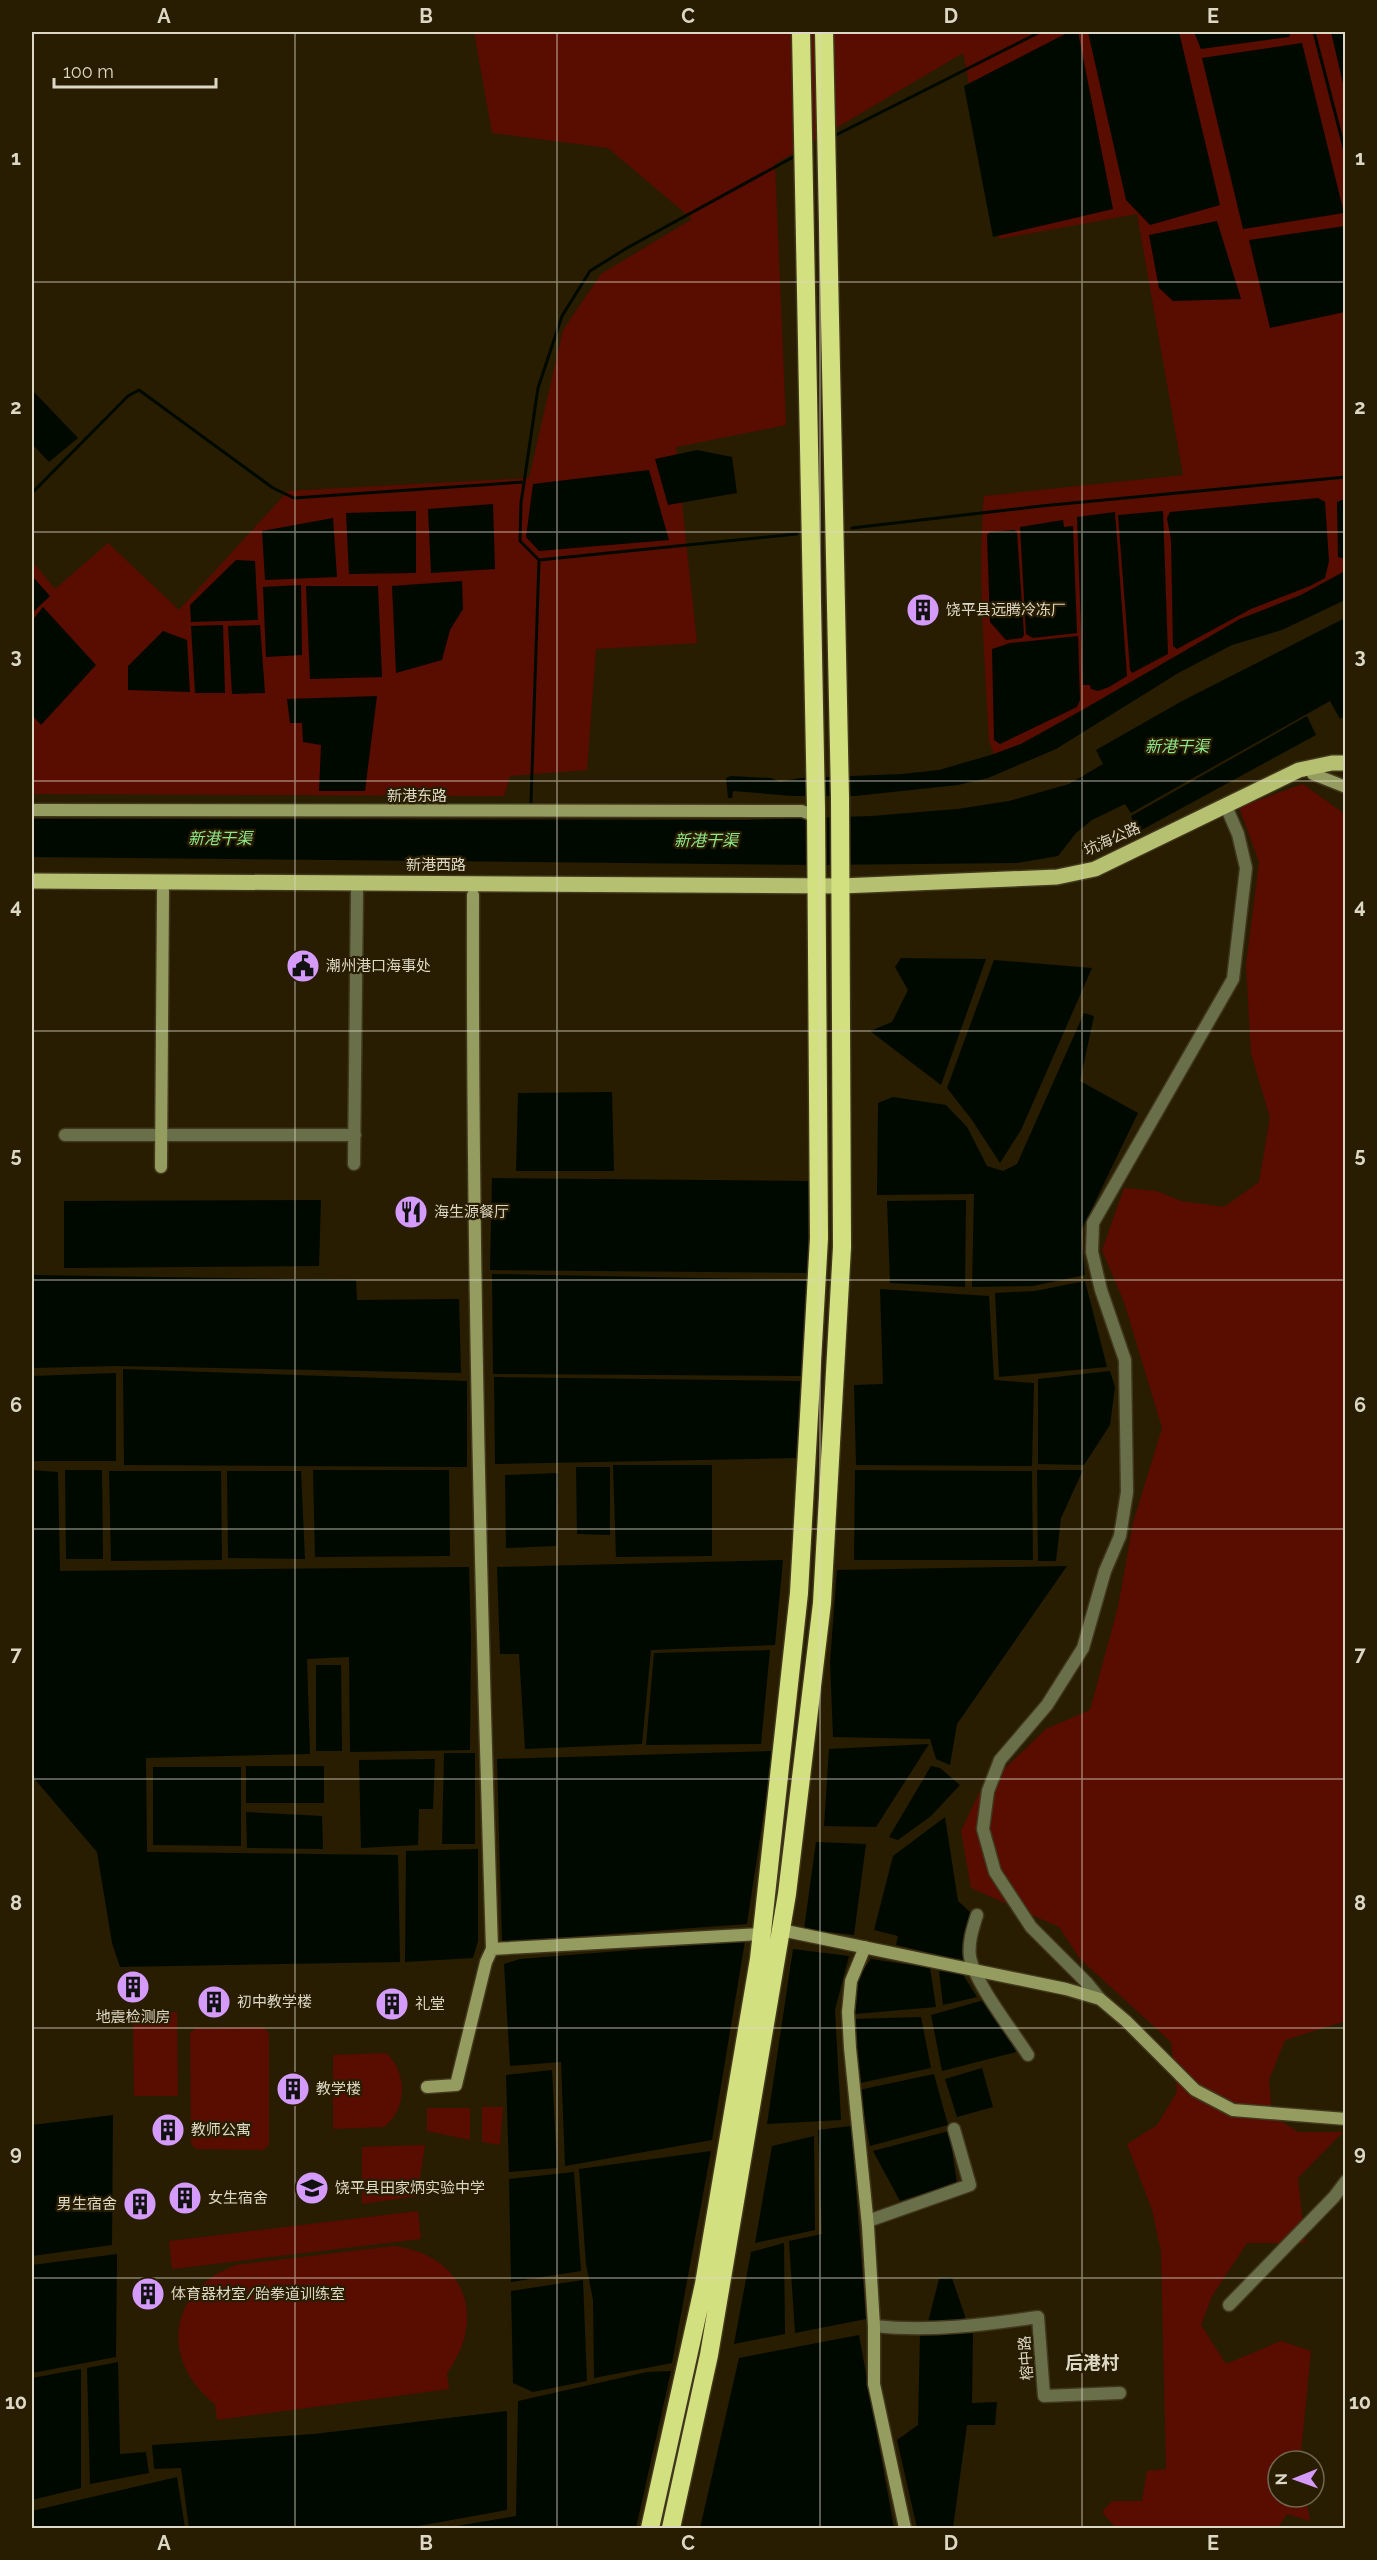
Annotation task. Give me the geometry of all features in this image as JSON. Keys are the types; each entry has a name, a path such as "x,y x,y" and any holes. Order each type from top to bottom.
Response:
{"highway":[{"path":"671,2529 709,2355 767,1961 761,1934 799,1593 818,1249 817,879 811,810 816,775 801,32"},
{"path":"650,2529 704,2284 767,1961 781,1930 822,1603 842,1247 840,774 824,32"},
{"path":"810,509 833,508"},
{"path":"766,1892 787,1894"}],"main road":[{"name":"坑海公路","path":"841,886 1058,877 1095,869 1299,770 1332,763 1346,763"},
{"name":"新港西路","path":"32,880 817,879 841,886"}],"street":[{"path":"1313,774 1346,787"},
{"name":"新港东路","path":"32,810 811,810"},
{"path":"1228,811 1239,834 1246,868 1233,979 1093,1223 1092,1252 1101,1290 1125,1360 1126,1492 1120,1536 1105,1571 1083,1648 1047,1705 1000,1760 988,1791 983,1829 995,1872 1030,1927 1087,1983 1100,1999 1126,2021 1195,2090 1233,2110 1346,2119"},
{"path":"161,1167 163,891"},
{"path":"354,1164 357,892"},
{"path":"428,2087 456,2085 486,1962 492,1949 477,1400 473,895"},
{"path":"65,1134 355,1135"},
{"path":"977,1915 971,1934 970,1954 974,1971 1028,2055"},
{"path":"781,1930 1066,1989 1100,1999"},
{"path":"492,1949 761,1934"},
{"path":"865,1947 851,1981 848,2012 868,2221 874,2326 874,2384 905,2529"},
{"path":"868,2221 970,2185 954,2129"},
{"path":"1230,2305 1335,2197 1346,2181"},
{"name":"榕中路","path":"874,2326 935,2328 1038,2317 1044,2396 1120,2392"}],"shaded area":[{"path":"474,32 1345,32 1345,571 1301,595 1240,619 1021,744 994,754 989,741 982,618 981,557 984,496 1183,475 1137,214 999,239 963,53 775,164 786,425 676,447 697,643 596,649 587,770 510,776 504,796 32,794 32,561 55,589 108,543 179,610 288,491 529,478 563,330 601,274 692,219 608,148 492,133"},
{"path":"1303,784 1346,815 1346,2021 1285,2040 1269,2080 1272,2116 1299,2132 1343,2132 1298,2178 1305,2243 1247,2243 1212,2296 1201,2325 1226,2364 1281,2341 1311,2351 1301,2449 1266,2449 1266,2509 1308,2509 1310,2521 1287,2514 1278,2528 1116,2528 1102,2512 1112,2501 1142,2501 1147,2471 1166,2469 1161,2252 1152,2210 1127,2144 1157,2125 1177,2092 1171,2042 1080,1959 1059,1927 971,1888 961,1831 979,1793 1046,1729 1090,1710 1118,1607 1133,1523 1162,1428 1124,1302 1102,1250 1124,1188 1156,1191 1181,1201 1224,1207 1259,1182 1270,1118 1251,1053 1246,965 1259,862 1239,807"},
{"path":"177,2012 178,2096 134,2096 133,2013"},
{"path":"263,2027 269,2033 269,2145 263,2150 196,2149 191,2144 190,2033 196,2028"},
{"path":"386,2053 398,2070 402,2091 401,2101 392,2120 384,2127 333,2129 333,2055"},
{"path":"482,2107 503,2107 500,2145 482,2142"},
{"path":"427,2108 470,2108 470,2140 427,2131"},
{"path":"425,2145 417,2196 362,2204 362,2147"},
{"path":"418,2211 421,2239 172,2269 169,2241"},
{"path":"393,2246 417,2251 437,2261 452,2275 462,2292 467,2310 466,2331 459,2352 447,2373 449,2389 217,2420 215,2404 197,2386 185,2367 179,2347 179,2327 185,2308 196,2291 213,2276 236,2265"}],"water":[{"path":"1069,32 1078,32 1113,209 993,237 964,86"},
{"path":"1088,32 1179,32 1220,205 1150,225 1126,200"},
{"path":"1194,32 1291,32 1289,37 1201,49"},
{"path":"1331,32 1345,32 1345,92"},
{"path":"1302,43 1344,213 1243,229 1202,58"},
{"path":"1217,221 1241,299 1173,301 1159,288 1149,235"},
{"path":"1345,226 1345,312 1270,328 1249,240"},
{"path":"34,392 78,438 49,462 32,444 32,394"},
{"path":"697,450 732,457 737,493 668,505 655,459"},
{"path":"649,470 669,540 539,551 526,537 533,484"},
{"path":"1318,498 1325,502 1329,561 1325,578 1251,609 1177,649 1173,646 1171,540 1167,518 1170,512"},
{"path":"1345,499 1345,559 1338,557 1337,502"},
{"path":"493,504 495,569 431,573 428,509"},
{"path":"416,511 416,573 349,574 346,513"},
{"path":"1163,511 1168,654 1132,673 1118,515"},
{"path":"1115,512 1127,676 1098,691 1091,689 1090,685 1083,685 1077,517"},
{"path":"333,518 337,577 265,580 262,531"},
{"path":"1063,520 1064,527 1073,526 1077,633 1033,638 1026,634 1020,527"},
{"path":"1014,530 1017,532 1024,635 1022,638 1006,640 990,622 987,535 990,532"},
{"path":"236,560 255,561 258,620 191,622 190,605"},
{"path":"1345,571 1345,600 1282,630 1232,645 1180,672 1056,749 988,778 958,785 855,796 793,796 733,791 732,798 728,798 726,778 731,776 771,778 780,782 800,778 902,774 939,770 994,754 1021,744 1240,619 1301,595"},
{"path":"32,576 50,596 32,613"},
{"path":"462,581 463,609 450,630 442,660 396,673 392,586"},
{"path":"301,585 302,655 266,657 263,587"},
{"path":"306,586 378,586 382,677 310,679"},
{"path":"43,607 96,665 41,725 32,715 32,621"},
{"name":"新港干渠","path":"1345,618 1345,716 1340,719 1330,701 1131,813 1125,804 1092,820 1076,833 1058,856 1017,863 817,865 32,857 32,819 747,820 871,816 957,809 1009,801 1069,784 1103,764 1096,750 1182,701"},
{"path":"223,625 225,693 195,693 191,626"},
{"path":"260,625 265,693 232,694 228,626"},
{"path":"163,631 187,640 190,692 128,690 128,666"},
{"path":"1078,636 1080,700 1077,707 1000,744 994,740 992,649 1010,643"},
{"path":"377,696 365,791 319,791 321,745 303,742 302,723 290,723 287,699"},
{"path":"1307,716 1316,735 1138,832 1131,816"},
{"path":"901,958 986,959 941,1085 870,1031 892,1022 908,990 895,967"},
{"path":"994,960 1092,968 1021,1130 1000,1163 972,1120 947,1088"},
{"path":"1084,1013 1094,1016 1080,1081 1138,1113 1081,1231 1085,1275 1033,1286 972,1287 974,1194 877,1195 878,1103 893,1097 946,1105 967,1127 987,1166 1003,1171 1017,1164"},
{"path":"612,1092 614,1171 516,1171 518,1093"},
{"path":"492,1178 809,1181 808,1273 490,1270"},
{"path":"321,1200 319,1266 64,1268 64,1201"},
{"path":"966,1200 965,1287 890,1283 887,1201"},
{"path":"492,1274 807,1280 802,1376 493,1374"},
{"path":"32,1275 356,1280 357,1300 459,1299 461,1373 117,1366 32,1368"},
{"path":"1085,1281 1107,1367 999,1377 995,1293 1035,1291"},
{"path":"880,1289 989,1296 994,1380 1034,1383 1032,1466 856,1465 854,1385 883,1384"},
{"path":"123,1369 467,1381 467,1467 124,1465"},
{"path":"1110,1371 1115,1387 1110,1425 1084,1465 1038,1464 1038,1379"},
{"path":"116,1373 116,1461 32,1461 32,1376"},
{"path":"494,1377 801,1381 796,1458 495,1464"},
{"path":"613,1465 712,1465 712,1556 616,1557"},
{"path":"576,1467 610,1467 610,1535 577,1534"},
{"path":"32,1470 58,1472 60,1571 469,1567 470,1750 350,1752 349,1657 307,1659 310,1754 146,1758 147,1852 398,1855 400,1962 120,1967 112,1943 97,1852 32,1776"},
{"path":"65,1470 102,1470 103,1559 66,1559"},
{"path":"313,1470 449,1470 450,1556 315,1557"},
{"path":"855,1470 1032,1471 1033,1560 854,1560"},
{"path":"1037,1470 1083,1470 1061,1518 1056,1561 1038,1561"},
{"path":"109,1471 221,1471 222,1560 111,1561"},
{"path":"227,1471 301,1471 305,1559 228,1558"},
{"path":"558,1473 556,1546 506,1548 505,1475"},
{"path":"783,1560 775,1645 651,1650 642,1744 525,1749 519,1654 500,1654 497,1567"},
{"path":"1067,1566 957,1724 950,1765 936,1759 930,1739 833,1737 830,1662 837,1570"},
{"path":"770,1650 761,1744 646,1745 654,1653"},
{"path":"316,1665 341,1665 342,1751 316,1751"},
{"path":"929,1744 876,1827 824,1826 829,1749"},
{"path":"773,1751 747,1924 502,1942 497,1759"},
{"path":"444,1753 475,1753 475,1844 442,1844"},
{"path":"435,1759 433,1809 419,1809 418,1845 361,1848 359,1760"},
{"path":"246,1766 324,1766 324,1803 246,1803"},
{"path":"931,1766 940,1768 960,1785 931,1816 898,1840 889,1837"},
{"path":"153,1767 241,1767 241,1846 153,1845"},
{"path":"246,1812 322,1816 323,1849 247,1848"},
{"path":"945,1817 958,1901 970,1912 965,1961 896,1945 898,1936 874,1930 893,1856"},
{"path":"816,1842 866,1844 854,1935 804,1929"},
{"path":"478,1849 478,1941 473,1958 405,1962 406,1851"},
{"path":"745,1941 712,2140 565,2166 561,2062 510,2066 504,1964 520,1959"},
{"path":"793,1949 849,1956 835,2010 841,2120 767,2124"},
{"path":"871,1959 930,1968 936,2007 855,2014 857,1979"},
{"path":"939,1971 962,1973 977,1997 943,2005"},
{"path":"984,2000 1012,2035 1016,2052 942,2071 931,2015"},
{"path":"921,2017 931,2068 860,2083 853,2019"},
{"path":"982,2068 993,2107 957,2117 945,2079"},
{"path":"552,2070 557,2168 509,2172 506,2075"},
{"path":"934,2074 948,2125 870,2146 859,2090"},
{"path":"113,2115 112,2245 32,2256 32,2125"},
{"path":"851,2126 866,2319 795,2333 789,2241 822,2234 818,2130"},
{"path":"949,2131 957,2183 900,2201 873,2151"},
{"path":"814,2136 815,2230 755,2243 772,2146"},
{"path":"711,2151 672,2363 594,2378 593,2300 586,2264 579,2169"},
{"path":"574,2172 581,2271 511,2282 509,2179"},
{"path":"784,2243 785,2334 734,2344 751,2252"},
{"path":"117,2254 116,2357 32,2373 32,2265"},
{"path":"952,2278 966,2319 928,2322 939,2279"},
{"path":"583,2280 587,2381 533,2392 513,2383 511,2291"},
{"path":"973,2330 972,2403 997,2402 995,2425 967,2425 953,2528 917,2528 897,2440 918,2425 920,2335"},
{"path":"859,2335 894,2528 700,2528 739,2358"},
{"path":"118,2362 120,2454 146,2452 149,2473 90,2484 87,2368"},
{"path":"81,2369 81,2488 32,2500 32,2378"},
{"path":"671,2371 636,2528 445,2528 516,2516 518,2401 647,2372"},
{"path":"507,2411 507,2510 407,2528 189,2528 181,2468 154,2469 152,2445 314,2434"},
{"path":"177,2477 185,2528 32,2528 32,2511"}],"waterway":[{"path":"832,137 1040,32"},
{"path":"1314,32 1346,155"},
{"path":"539,560 520,541 521,503 538,388 562,316 590,271 627,248 797,155"},
{"path":"32,493 128,396 139,390 273,488 294,498 523,482"},
{"path":"852,528 1041,506 1346,477"},
{"path":"531,802 539,560 797,534"}],"place":[{"name":"饶平县远腾冷冻厂","path":"923,610"},
{"name":"潮州港口海事处","path":"303,966"},
{"name":"海生源餐厅","path":"411,1212"},
{"name":"地震检测房","path":"133,1987"},
{"name":"初中教学楼","path":"214,2002"},
{"name":"礼堂","path":"392,2004"},
{"name":"教学楼","path":"293,2089"},
{"name":"教师公寓","path":"168,2130"},
{"name":"饶平县田家炳实验中学","path":"312,2188"},
{"name":"女生宿舍","path":"185,2198"},
{"name":"男生宿舍","path":"140,2204"},
{"name":"体育器材室/跆拳道训练室","path":"148,2294"}],"district":[{"name":"后港村","path":"1092,2363"}]}
